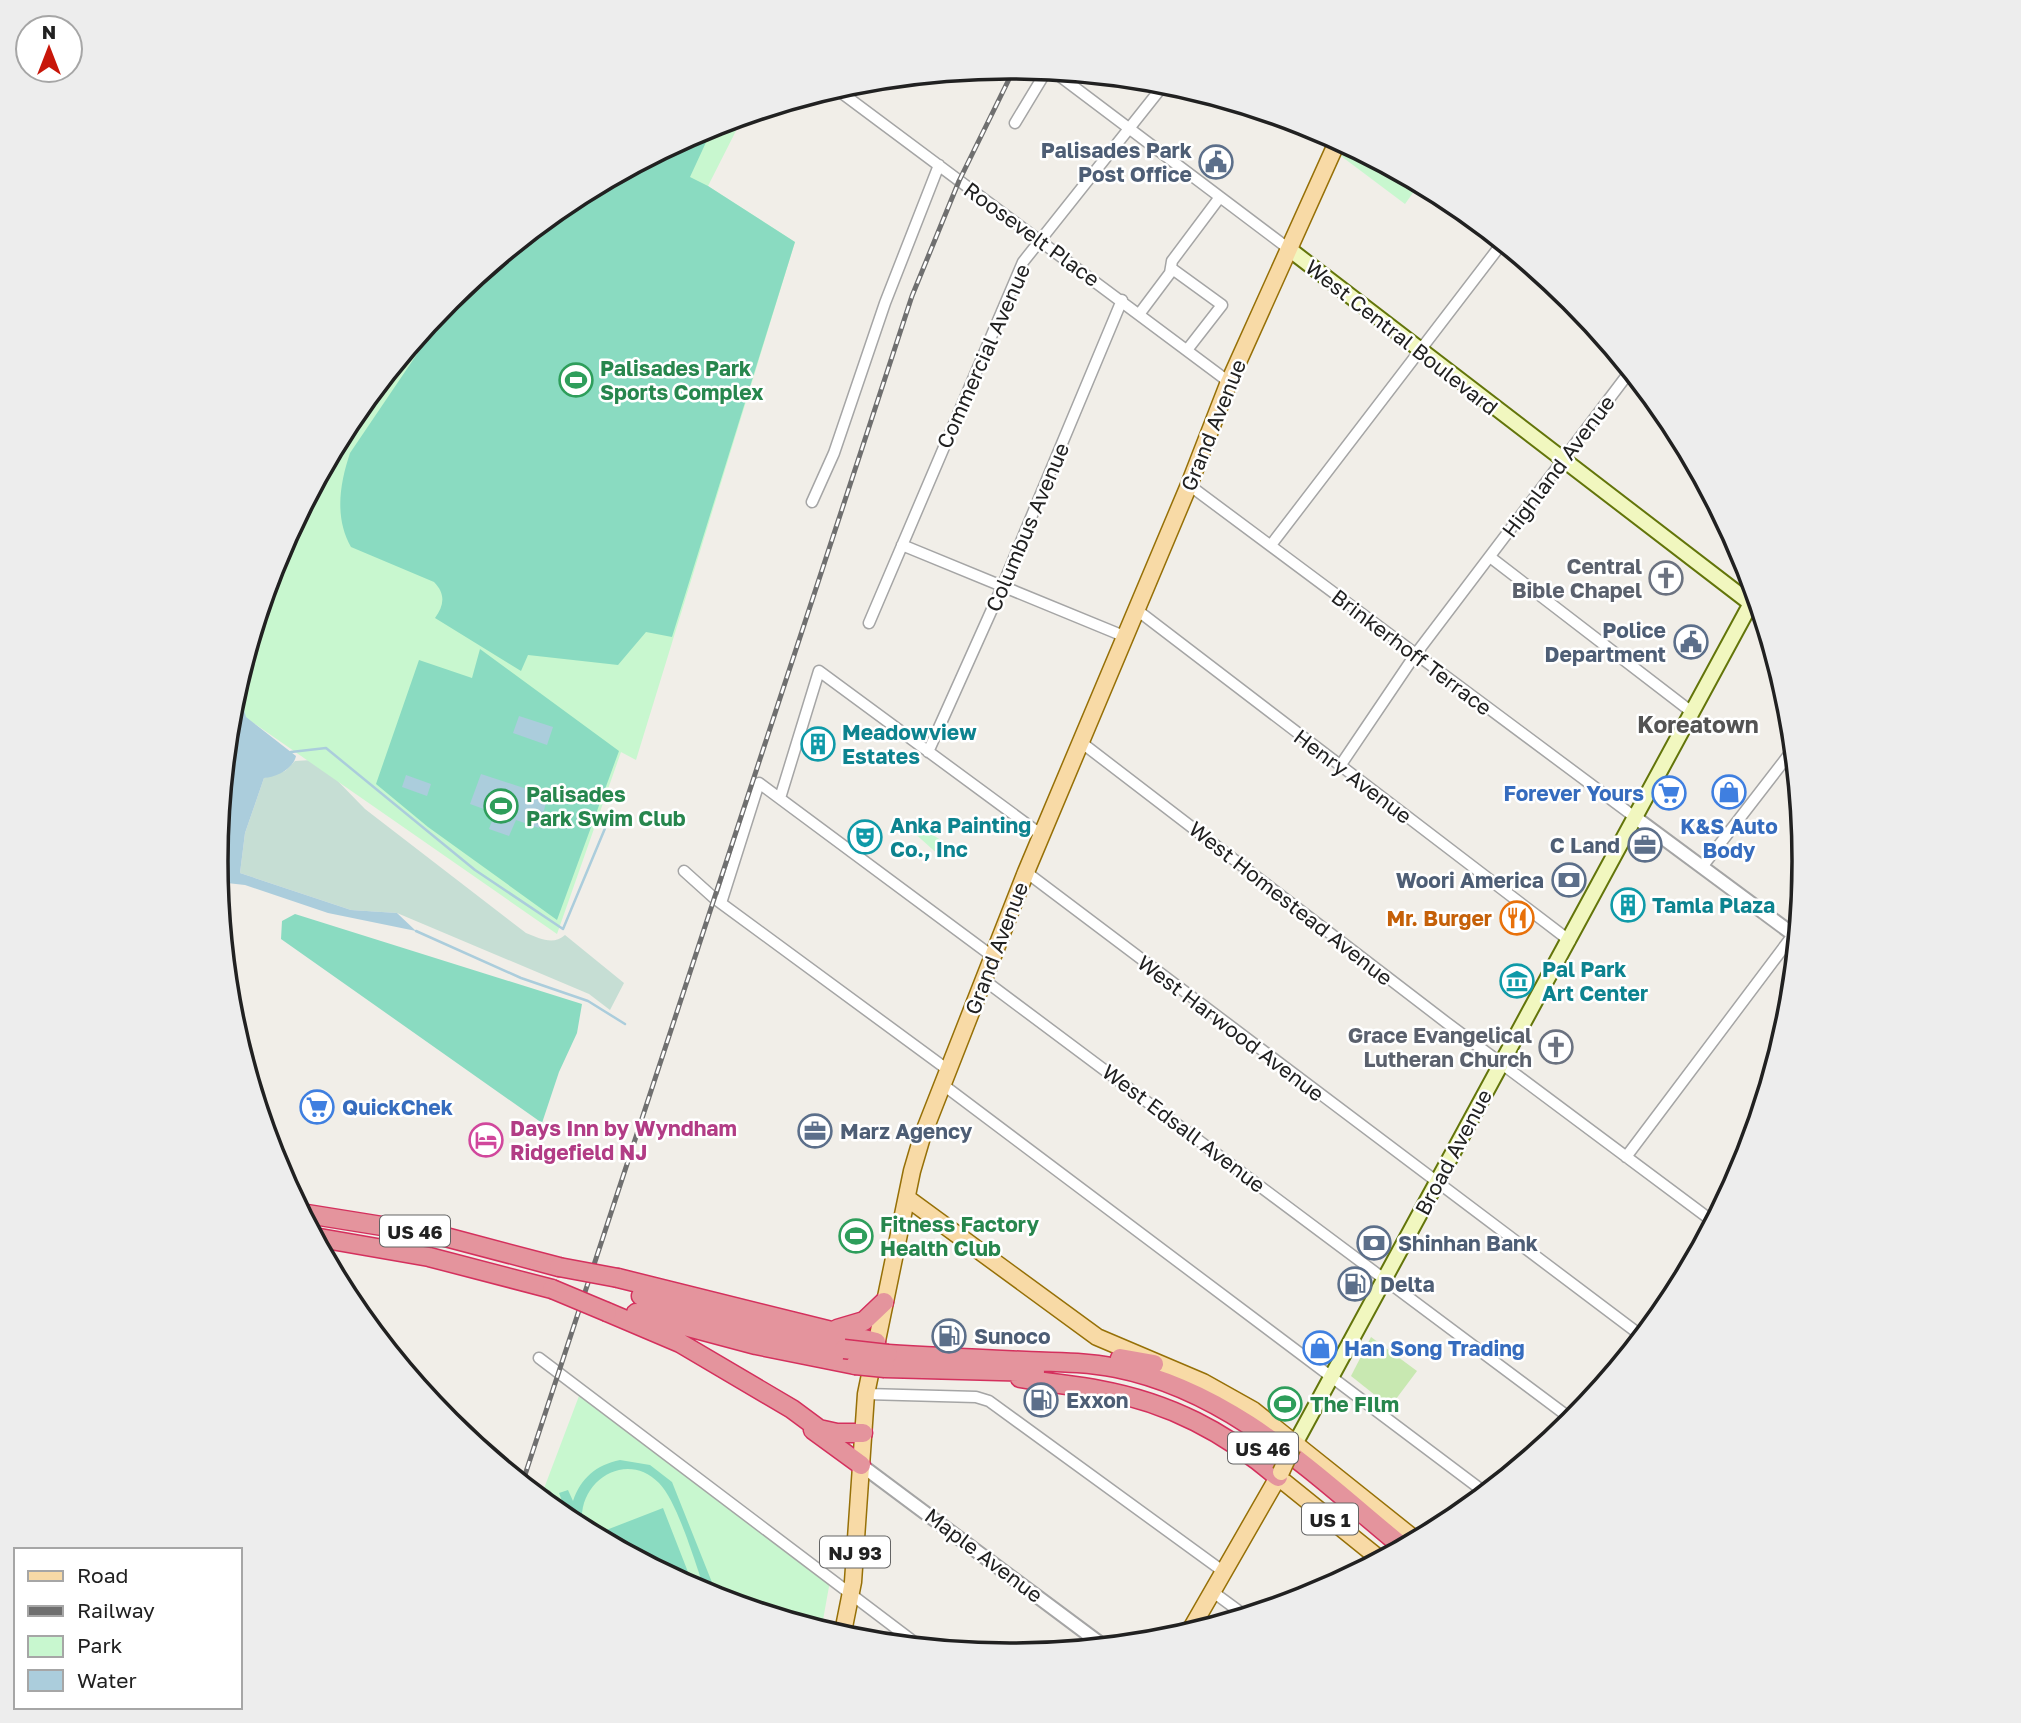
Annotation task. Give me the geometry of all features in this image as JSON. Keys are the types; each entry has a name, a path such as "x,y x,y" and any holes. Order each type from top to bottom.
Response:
{"highway":[{"name":"US 46","path":"312,1215 438,1236 559,1268 613,1296 738,1341 855,1365 883,1355 974,1357 1104,1366 1163,1380 1234,1414 1271,1439 1397,1542"},
{"name":"US 46","path":"325,1239 446,1260 552,1289 613,1296 844,1349 986,1371 1103,1378 1153,1390 1185,1402 1260,1446 1386,1548"},
{"path":"613,1296 830,1329 883,1355"},
{"path":"613,1296 680,1343 766,1393 819,1429 837,1433 863,1433"},
{"path":"830,1329 860,1324 884,1302"},
{"path":"974,1357 1077,1352 1154,1364"},
{"path":"986,1371 1100,1390 1159,1405 1214,1429 1280,1475"},
{"path":"766,1393 861,1465"}],"main road":[{"name":"Grand Avenue","path":"845,1626 852,1595 866,1394 883,1355 884,1302 919,1148 992,956 1083,743 1189,485 1228,382 1334,149"},
{"name":"West Central Boulevard","path":"1289,249 1420,352 1747,596"},
{"name":"Broad Avenue","path":"1195,1622 1280,1475 1502,1061 1752,610"},
{"path":"907,1198 1097,1337 1226,1394 1294,1445"},
{"name":"US 1","path":"1294,1445 1409,1535"},
{"name":"US 1","path":"1280,1475 1374,1554"}],"street":[{"path":"1015,123 1040,80"},
{"name":"West Central Boulevard","path":"1064,80 1289,249"},
{"name":"Commercial Avenue","path":"869,623 1023,262 1157,93"},
{"name":"Roosevelt Place","path":"847,97 1140,313 1228,382"},
{"path":"812,502 834,453 885,303 939,165"},
{"path":"1140,313 1171,268 1172,261 1220,197"},
{"path":"1271,545 1497,249"},
{"path":"1171,268 1222,305 1187,350"},
{"name":"Columbus Avenue","path":"928,752 1002,587 1122,300"},
{"name":"Highland Avenue","path":"1340,766 1415,655 1625,378"},
{"name":"Brinkerhoff Terrace","path":"1189,485 1636,818"},
{"path":"902,545 1126,637"},
{"path":"1490,557 1693,713"},
{"name":"Henry Avenue","path":"1137,610 1570,941"},
{"path":"780,798 819,671 1043,836"},
{"name":"West Homestead Avenue","path":"1083,743 1447,1023 1502,1061 1708,1218"},
{"path":"1702,867 1787,757"},
{"path":"721,903 759,783 992,956"},
{"path":"1636,818 1790,928"},
{"path":"684,871 721,903 945,1077 1479,1488"},
{"name":"West Harwood Avenue","path":"1026,872 1636,1332"},
{"path":"1626,1157 1789,943"},
{"name":"West Edsall Avenue","path":"984,980 1565,1414"},
{"path":"539,1358 909,1638"},
{"path":"866,1394 976,1397 992,1402 1224,1572"},
{"name":"Maple Avenue","path":"861,1465 1095,1640"},
{"path":"1213,1592 1238,1610"}],"green space":[{"name":"Palisades Park Sports Complex","path":"737,128 708,186 795,242 636,760 621,752 557,934 245,717 243,709 254,659 269,610 308,515 360,427 422,345 494,273 576,211 664,159"},
{"name":"Palisades Park Sports Complex","path":"707,140 690,177 795,242 672,637 646,632 618,665 528,655 521,671 435,618 442,600 434,582 351,547 342,524 340,500 350,453 426,341 494,273 576,211 664,159"},
{"path":"1333,150 1357,159 1414,191 1405,204"},
{"name":"Palisades Park Swim Club","path":"480,649 619,751 557,920 428,827 376,784 419,660 472,678"},
{"path":"312,760 323,766 365,809 526,933 551,941 565,935 624,983 610,1010 589,994 397,913 351,910 240,873 245,833 264,778 285,771 295,761"},
{"path":"915,824 949,845 941,857 911,830"},
{"path":"295,914 582,1004 577,1033 559,1072 542,1123 281,939 282,921"},
{"path":"1371,1337 1417,1371 1390,1407 1351,1376"},
{"path":"582,1388 830,1581 823,1621 759,1603 664,1564 619,1539 544,1489"},
{"path":"620,1460 650,1465 672,1482 713,1586 702,1581 680,1520 666,1492 645,1473 631,1469 616,1471 604,1477 585,1499 582,1516 563,1502 559,1493 568,1490 573,1501 585,1479 604,1465"},
{"path":"663,1508 689,1575 664,1564 605,1530"}],"water":[{"path":"243,708 246,717 296,756 292,765 284,772 264,778 245,833 240,873 351,910 397,913 416,931 328,913 245,885 228,883 228,862 234,759"},
{"path":"519,716 553,727 547,745 513,733"},
{"path":"481,774 548,796 539,828 516,820 509,836 489,829 495,813 470,804"},
{"path":"406,775 431,784 427,796 402,787"}],"waterway":[{"path":"291,752 326,748 475,870 563,929 606,826"},
{"path":"416,931 521,978 588,1001 625,1024"}],"railway":[{"path":"525,1475 912,296 959,181 1009,79"}],"place":[{"name":"Palisades Park Post Office","path":"1216,162"},
{"name":"Palisades Park Sports Complex","path":"576,380"},
{"name":"Central Bible Chapel","path":"1666,578"},
{"name":"Police Department","path":"1691,642"},
{"name":"Meadowview Estates","path":"818,744"},
{"name":"K&S Auto Body","path":"1729,792"},
{"name":"Forever Yours","path":"1669,793"},
{"name":"Palisades Park Swim Club","path":"501,806"},
{"name":"Anka Painting Co., Inc","path":"865,837"},
{"name":"C Land","path":"1645,845"},
{"name":"Woori America","path":"1569,880"},
{"name":"Tamla Plaza","path":"1628,905"},
{"name":"Mr. Burger","path":"1517,918"},
{"name":"Pal Park Art Center","path":"1517,981"},
{"name":"Grace Evangelical Lutheran Church","path":"1556,1047"},
{"name":"QuickChek","path":"317,1107"},
{"name":"Marz Agency","path":"815,1131"},
{"name":"Days Inn by Wyndham Ridgefield NJ","path":"486,1140"},
{"name":"Fitness Factory Health Club","path":"856,1236"},
{"name":"Shinhan Bank","path":"1374,1243"},
{"name":"Delta","path":"1355,1284"},
{"name":"Sunoco","path":"949,1336"},
{"name":"Han Song Trading","path":"1320,1348"},
{"name":"Exxon","path":"1041,1400"},
{"name":"The FIlm","path":"1285,1404"}],"district":[{"name":"Koreatown","path":"1698,724"}]}
